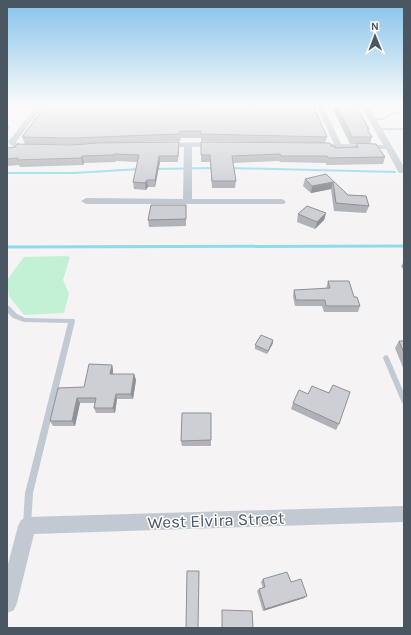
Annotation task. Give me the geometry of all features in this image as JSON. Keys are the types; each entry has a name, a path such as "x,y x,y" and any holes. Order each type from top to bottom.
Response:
{"street":[{"path":"18,135 12,142 18,147 37,148"},
{"path":"333,135 339,147"},
{"path":"381,135 403,170"},
{"path":"187,202 188,144"},
{"path":"158,145 224,144"},
{"path":"307,145 339,147 389,147"},
{"path":"86,201 281,202"},
{"name":"West Elvira Street","path":"27,526 404,514"},
{"path":"7,603 27,526"}],"lane":[{"path":"7,308 15,316 24,320 72,320 29,493 27,526"},
{"path":"386,358 404,401"}],"green space":[{"path":"24,257 70,257 63,280 69,294 64,313 24,315 9,296 7,280"}],"building":[{"path":"24,135 163,135 72,138 22,137"},
{"path":"228,135 326,135 327,137"},
{"path":"351,135 371,135 372,137 352,137"},
{"path":"179,142 178,156 159,156 155,180 147,180 145,183 133,182 139,155 114,154 82,156 81,158 7,159 7,148 15,147 17,144 72,145 97,143"},
{"path":"201,142 330,143 331,146 335,146 335,148 358,147 356,143 376,144 385,157 328,158 327,156 281,156 280,154 232,156 236,181 212,181 210,155 201,155"},
{"path":"326,174 348,195 366,196 369,206 336,203 333,182 312,186 305,179"},
{"path":"151,205 186,205 186,219 148,220"},
{"path":"307,206 326,213 317,222 298,214"},
{"path":"328,281 349,281 354,297 357,297 360,306 326,306 325,300 296,300 294,290 330,288"},
{"path":"261,335 273,340 268,351 255,345"},
{"path":"399,341 404,341 404,353"},
{"path":"89,364 112,365 110,374 134,374 131,394 116,394 113,408 94,408 96,398 77,398 72,421 50,421 58,388 84,387"},
{"path":"333,385 350,392 339,424 293,403 299,390 308,394 312,386 329,393"},
{"path":"182,413 211,413 211,440 181,441"},
{"path":"187,571 199,571 198,628 186,628"},
{"path":"287,572 291,582 301,579 307,596 265,609 259,589 265,587 263,579"},
{"path":"222,610 252,611 253,628 222,628"}],"waterway":[{"path":"154,169 214,168"},
{"path":"230,168 395,172"},
{"path":"7,173 74,173 140,169"},
{"path":"7,247 404,246"}]}
